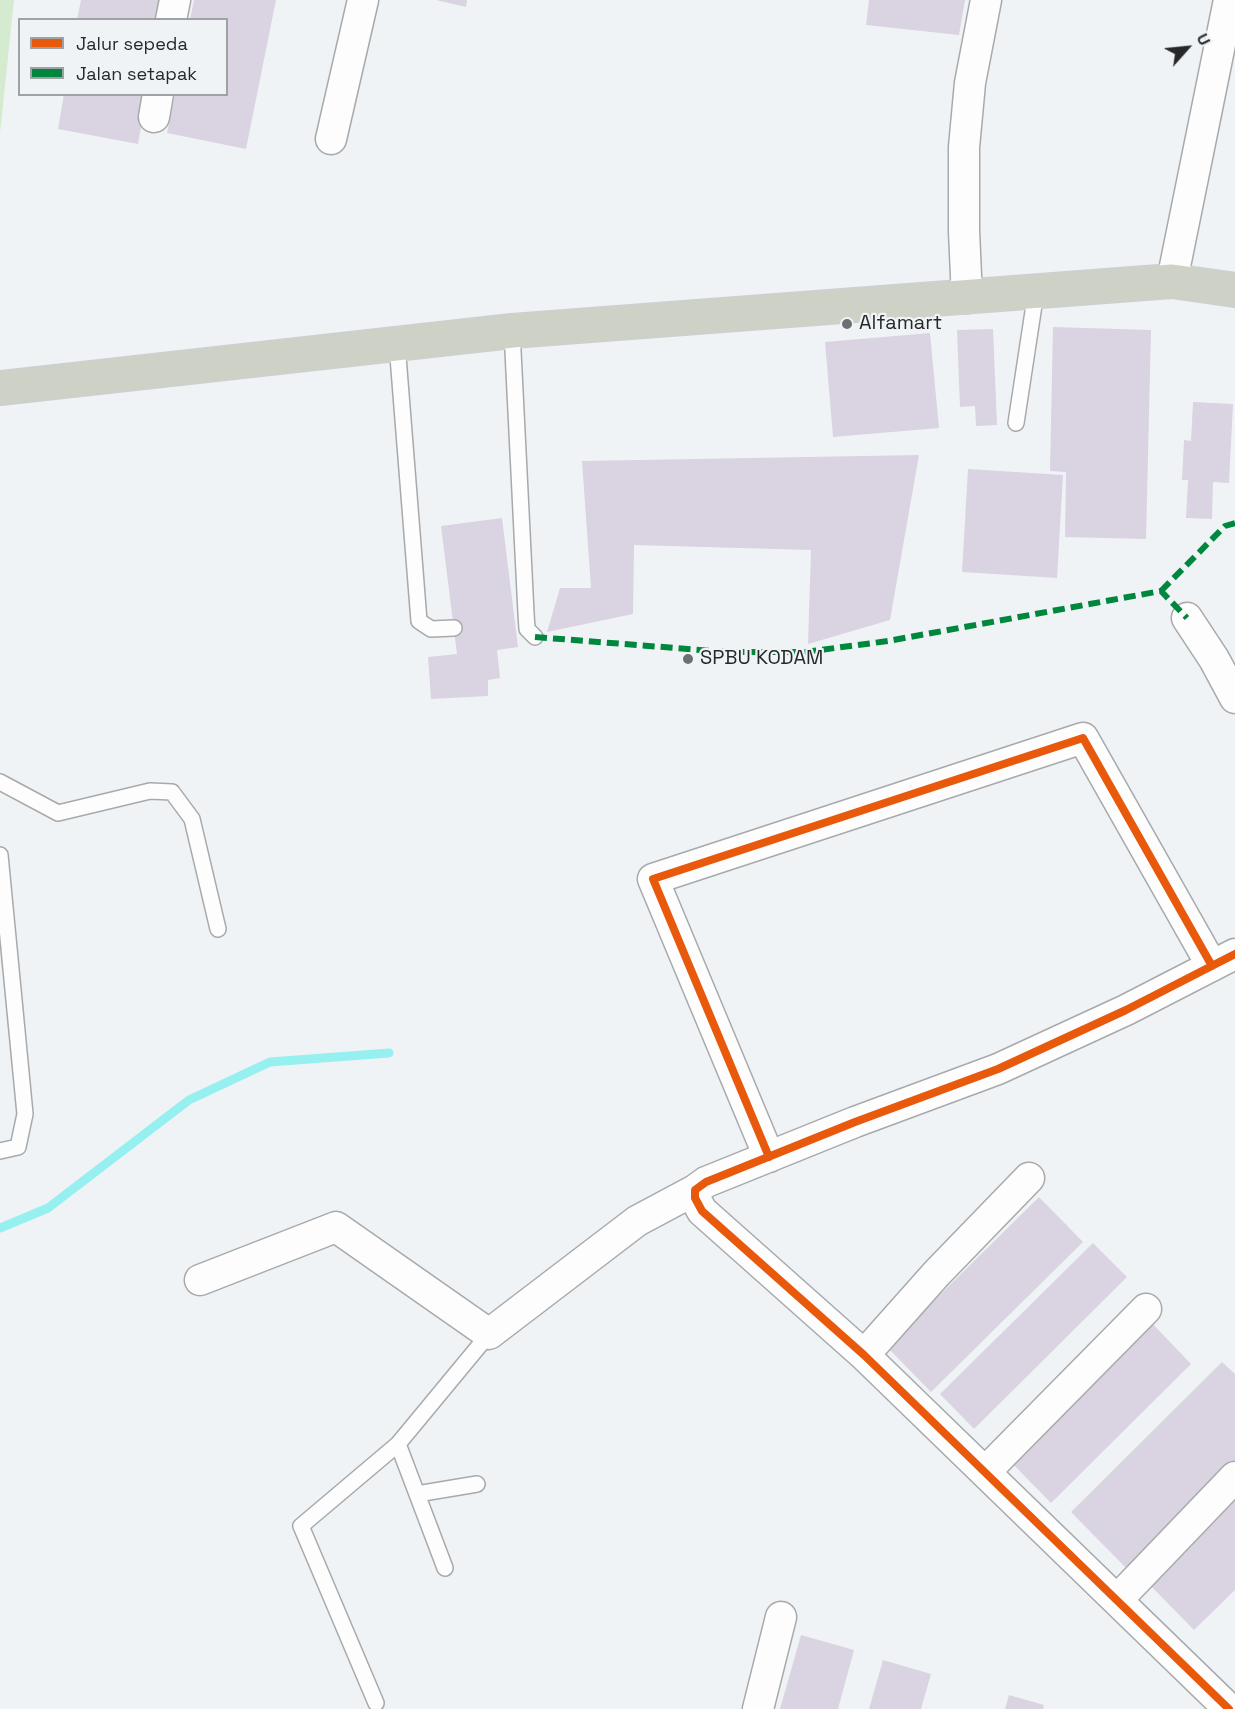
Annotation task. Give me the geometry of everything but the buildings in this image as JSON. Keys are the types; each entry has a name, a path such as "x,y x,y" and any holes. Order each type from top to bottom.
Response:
{"highway":[{"path":"0,388 512,331 1172,281 1235,290"}],"street":[{"path":"171,18 175,0"},
{"path":"331,139 363,0"},
{"path":"968,298 964,231 964,147 970,83 986,0"},
{"path":"1172,281 1229,0"},
{"path":"1187,618 1214,659 1235,698"},
{"path":"200,1280 336,1227 489,1335 637,1221 706,1182 770,1157 855,1122 998,1069 1126,1010 1223,960 1083,738 653,879 770,1157"},
{"path":"864,1355 937,1273 1029,1178"},
{"path":"695,1190 695,1198 702,1211 864,1355 1229,1709"},
{"path":"985,1472 1146,1309"},
{"path":"1117,1600 1235,1477"},
{"path":"758,1709 781,1617"}],"lane":[{"path":"1016,423 1036,292"},
{"path":"512,331 520,614 527,629 536,637"},
{"path":"397,344 419,621 431,629 454,628"},
{"path":"0,782 58,813 150,791 172,792 192,819 218,929"},
{"path":"0,855 24,1114 18,1148 0,1150"},
{"path":"376,1703 301,1526 398,1444 489,1335"},
{"path":"398,1444 446,1569"},
{"path":"417,1494 477,1484"}],"green space":[{"path":"0,0 14,0 0,133"}],"waterway":[{"path":"0,1228 48,1208 189,1100 270,1062 389,1053"}],"marked path":[{"path":"1161,591 1225,526 1235,523"},
{"path":"535,637 726,652 805,652 888,641 1161,591 1187,618"}],"cycle path":[{"path":"769,1157 653,879 1083,738 1212,966"},
{"path":"1229,1709 864,1355 702,1211 695,1198 695,1190 706,1182 855,1122 998,1069 1126,1010 1235,954"}],"place":[{"name":"Alfamart","path":"847,324"},
{"name":"SPBU KODAM","path":"688,659"}]}
